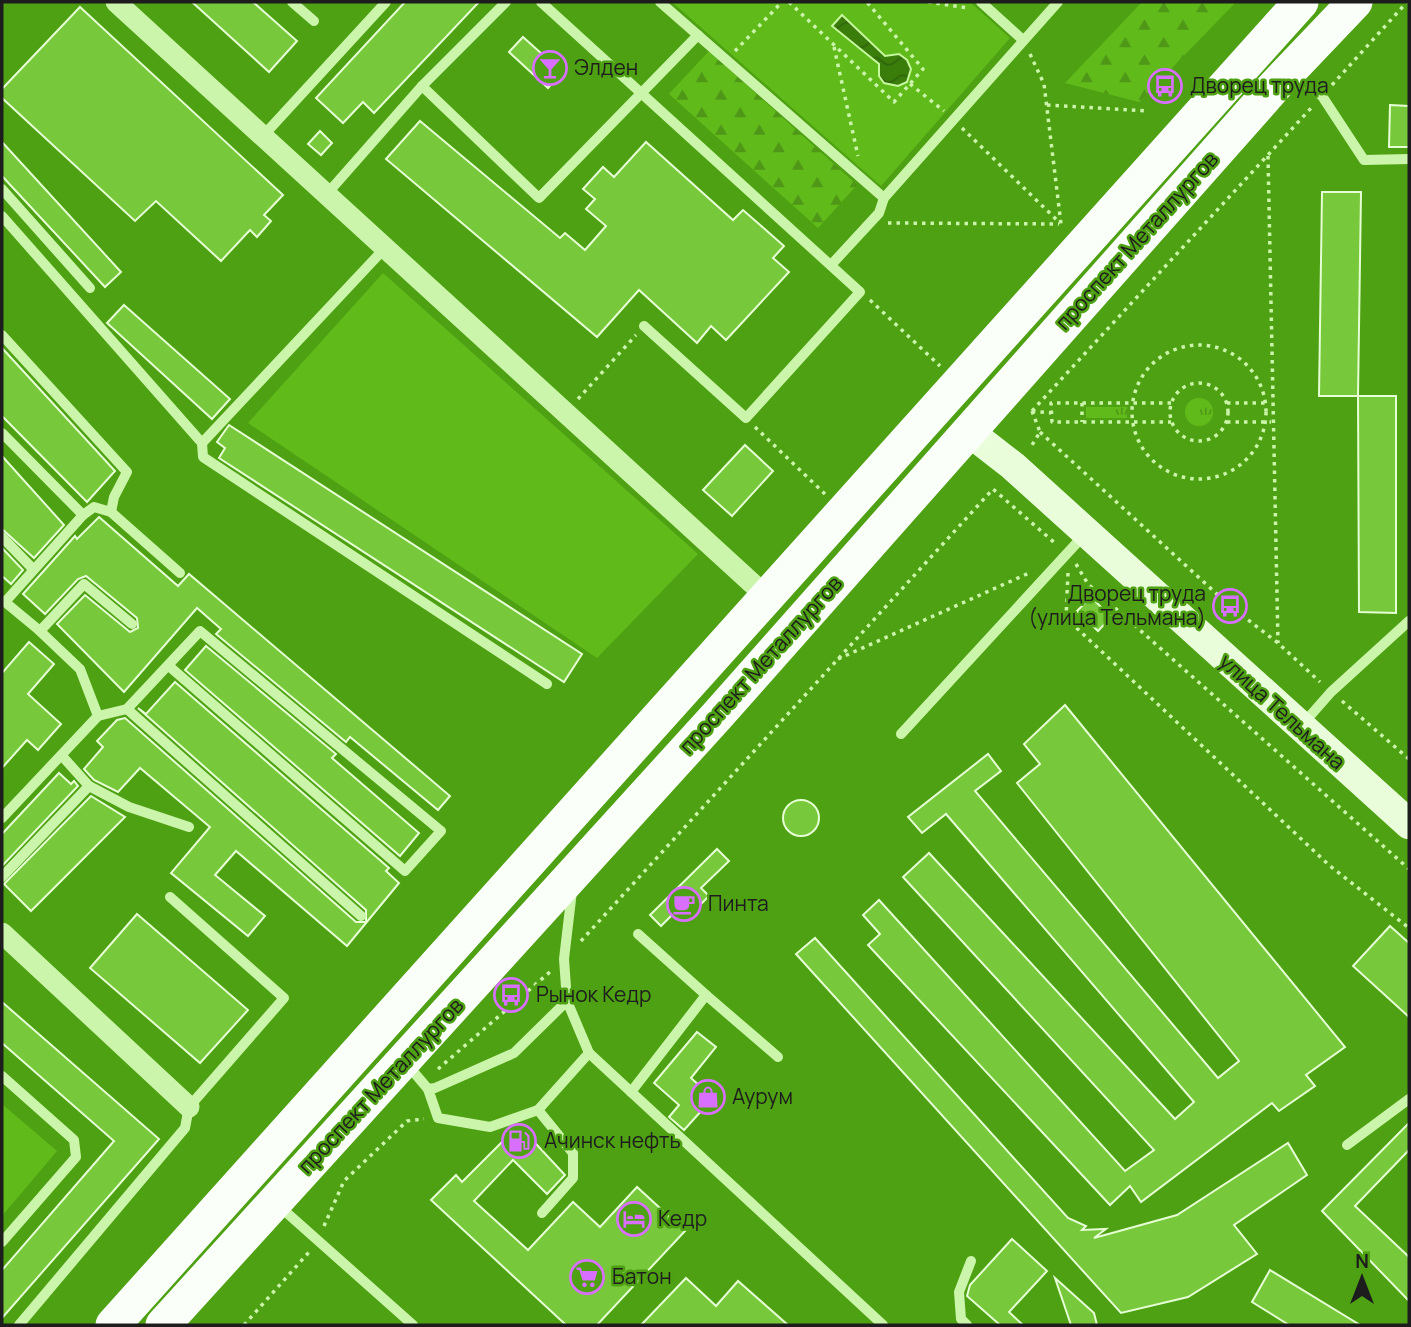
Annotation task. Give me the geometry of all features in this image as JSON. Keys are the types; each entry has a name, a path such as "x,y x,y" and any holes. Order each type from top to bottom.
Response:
{"main road":[{"name":"проспект Металлургов","path":"113,1325 1301,2"},
{"name":"проспект Металлургов","path":"163,1325 573,874 1289,72 1355,2"},
{"path":"939,405 968,430"},
{"name":"улица Тельмана","path":"968,430 1013,466 1077,544 1300,727 1409,824"}],"street":[{"path":"116,2 766,596"},
{"path":"2,933 189,1107"}],"lane":[{"path":"292,2 314,21"},
{"path":"263,136 386,2"},
{"path":"326,195 422,86 506,2"},
{"path":"541,2 860,292 746,418 644,326"},
{"path":"660,2 884,198"},
{"path":"981,2 1023,40"},
{"path":"831,265 879,213 884,198 1058,2"},
{"path":"422,86 539,198 698,35"},
{"path":"1289,72 1322,96 1364,160 1409,159"},
{"path":"2,189 90,288"},
{"path":"2,216 202,443 203,457 547,684"},
{"path":"202,443 384,249"},
{"path":"2,334 127,472 114,497 111,512"},
{"path":"2,433 82,515"},
{"path":"99,716 80,669 3,600 82,515 94,507 111,512 180,573"},
{"path":"2,537 33,569"},
{"path":"901,734 1077,544"},
{"path":"40,631 84,584 132,624"},
{"path":"1300,727 1331,692 1409,621"},
{"path":"4,811 63,757 99,716 127,709 170,667 200,631 441,831 405,872 170,667"},
{"path":"127,709 361,916"},
{"path":"63,757 89,786 129,807 189,828"},
{"path":"2,877 89,786"},
{"path":"573,874 565,960 567,1000 589,1053 879,1324"},
{"path":"19,1325 185,1128 189,1107 284,998 170,897"},
{"path":"638,934 778,1057"},
{"path":"631,1092 706,995"},
{"path":"432,1088 514,1053 567,1000"},
{"path":"404,1061 432,1088 438,1118 489,1127 538,1110 589,1053"},
{"path":"2,1076 74,1140 76,1157 2,1242"},
{"path":"1347,1145 1409,1099"},
{"path":"538,1110 573,1153 573,1178 542,1213"},
{"path":"273,1201 413,1325"},
{"path":"967,1325 961,1319 959,1292 971,1261"}],"path":[{"path":"724,44 733,53 782,2"},
{"path":"789,2 894,102 923,69 867,2"},
{"path":"928,2 977,10 967,2"},
{"path":"1032,411 1407,2"},
{"path":"1023,40 1044,84 1061,224"},
{"path":"833,44 861,168"},
{"path":"910,85 955,121 1061,224"},
{"path":"1047,106 1147,111"},
{"path":"935,121 944,111"},
{"path":"1268,156 1271,422 1278,643"},
{"path":"879,213 889,224 1061,224"},
{"path":"860,292 940,366"},
{"path":"566,413 644,326"},
{"path":"1206,345 1232,354 1244,362 1260,385 1265,403 1265,422 1260,439 1244,462 1232,470 1206,479 1178,476 1154,462 1137,440 1133,422 1137,385 1154,363 1178,348 1206,345"},
{"path":"1199,383 1216,388 1227,403 1227,422 1216,436 1199,442 1181,436 1171,422 1171,403 1181,388 1199,383"},
{"path":"1227,403 1271,402"},
{"path":"1171,403 1051,403 1052,422 1171,422"},
{"path":"1082,403 1082,422"},
{"path":"1032,411 1051,413"},
{"path":"1032,411 1040,432 1230,606 1278,643 1409,759"},
{"path":"746,418 827,496"},
{"path":"1227,422 1271,422"},
{"path":"1032,445 1040,432"},
{"path":"432,1088 437,1070 565,960 993,489 1077,544 1088,584 1409,869"},
{"path":"1077,544 1066,618 1330,866 1409,928"},
{"path":"834,661 1032,571"},
{"path":"244,1325 318,1241 344,1181 407,1121 438,1118"}],"green space":[{"path":"672,2 970,2 1010,38 881,186"},
{"path":"1142,2 1236,2 1139,102 1065,83"},
{"path":"709,51 857,185 818,228 669,94"},
{"path":"383,273 698,554 597,658 248,423"},
{"path":"1199,398 1209,402 1213,412 1209,422 1199,426 1189,422 1185,412 1189,402"},
{"path":"1086,407 1127,407 1127,418 1086,418"},
{"path":"2,1104 57,1151 2,1216"}],"water":[{"path":"842,15 885,56 899,54 907,60 911,69 907,82 898,86 884,83 879,76 879,64 832,26"}],"building":[{"path":"192,2 253,2 297,41 269,72"},
{"path":"405,2 479,2 374,113 363,102 343,123 316,98"},
{"path":"80,7 283,195 264,215 271,221 257,237 250,230 221,261 156,201 135,221 2,98 2,89"},
{"path":"523,37 562,72 548,88 509,52"},
{"path":"1390,105 1409,106 1409,147 1389,147"},
{"path":"420,121 560,238 565,233 585,250 606,226 586,209 595,199 583,189 603,167 614,177 646,142 733,220 743,210 784,246 773,258 789,272 726,340 711,326 697,343 639,290 597,337 386,159"},
{"path":"320,131 332,143 321,155 308,144"},
{"path":"2,142 121,272 105,287 2,176"},
{"path":"1322,192 1361,192 1358,396 1319,396"},
{"path":"124,305 230,399 212,419 107,323"},
{"path":"2,348 115,471 87,502 2,416"},
{"path":"1358,396 1396,396 1396,613 1359,612"},
{"path":"229,425 582,654 564,682 219,458 225,448 217,442"},
{"path":"745,445 773,471 732,516 703,490"},
{"path":"2,456 64,525 34,558 2,529"},
{"path":"99,517 178,586 189,574 450,796 438,810 350,737 346,742 216,634 221,629 197,608 124,692 57,624 85,595 130,632 138,628 137,618 86,576 78,579 45,614 23,594 75,536 77,539"},
{"path":"2,548 23,570 11,584 2,576"},
{"path":"1091,597 1111,617 1098,631 1077,611"},
{"path":"29,642 54,664 28,694 61,724 38,750 27,740 2,768 2,673"},
{"path":"206,646 336,754 332,758 419,833 400,856 185,670"},
{"path":"175,682 389,868 386,871 399,883 347,946 236,851 215,875 265,916 248,936 171,873 210,827 140,768 118,792 94,780 84,769 103,747 97,741 117,720 125,718 356,922 366,922 366,910 138,708 146,714"},
{"path":"1065,705 1345,1047 1306,1075 1315,1086 1279,1111 1272,1103 1141,1202 1130,1186 1110,1205 868,945 880,934 863,915 879,900 1125,1171 1154,1150 903,877 929,853 1175,1119 1194,1102 946,814 922,833 908,817 988,754 1001,771 975,791 1218,1078 1239,1061 1017,783 1040,764 1024,744"},
{"path":"59,773 71,784 74,781 78,786 2,866 2,834"},
{"path":"91,796 125,817 31,911 4,884"},
{"path":"801,800 814,805 819,818 814,831 801,836 788,831 783,818 788,805"},
{"path":"717,849 729,861 701,888 709,896 691,914 682,905 661,926 650,915"},
{"path":"137,914 248,1010 200,1063 90,968"},
{"path":"1390,926 1409,943 1409,1017 1353,966"},
{"path":"815,938 1068,1218 1086,1226 1082,1230 1106,1229 1094,1238 1177,1215 1288,1143 1307,1175 1234,1225 1257,1254 1188,1297 1121,1313 796,954"},
{"path":"2,1002 159,1139 2,1318 2,1270 114,1141 2,1043"},
{"path":"697,1032 716,1047 691,1078 713,1098 684,1130 669,1117 679,1105 654,1083"},
{"path":"1409,1123 1409,1150 1355,1206 1409,1257 1409,1301 1322,1211"},
{"path":"514,1130 524,1131 565,1175 547,1194 513,1160 474,1201 528,1250 573,1202 600,1227 637,1187 685,1231 597,1325 566,1325 431,1200 456,1175 462,1182"},
{"path":"1012,1239 1047,1271 1009,1312 1023,1325 1000,1325 967,1296 970,1285"},
{"path":"1270,1270 1360,1325 1289,1325 1252,1302"},
{"path":"686,1278 716,1306 738,1281 788,1325 641,1325"},
{"path":"1055,1278 1094,1313 1097,1325 1071,1325"}],"place":[{"name":"Элден","path":"550,68"},
{"name":"Дворец труда","path":"1165,86"},
{"name":"Дворец труда (улица Тельмана)","path":"1230,606"},
{"name":"Пинта","path":"684,904"},
{"name":"Рынок Кедр","path":"511,995"},
{"name":"Аурум","path":"708,1097"},
{"name":"Ачинск нефть","path":"519,1141"},
{"name":"Кедр","path":"634,1219"},
{"name":"Батон","path":"587,1277"}]}
